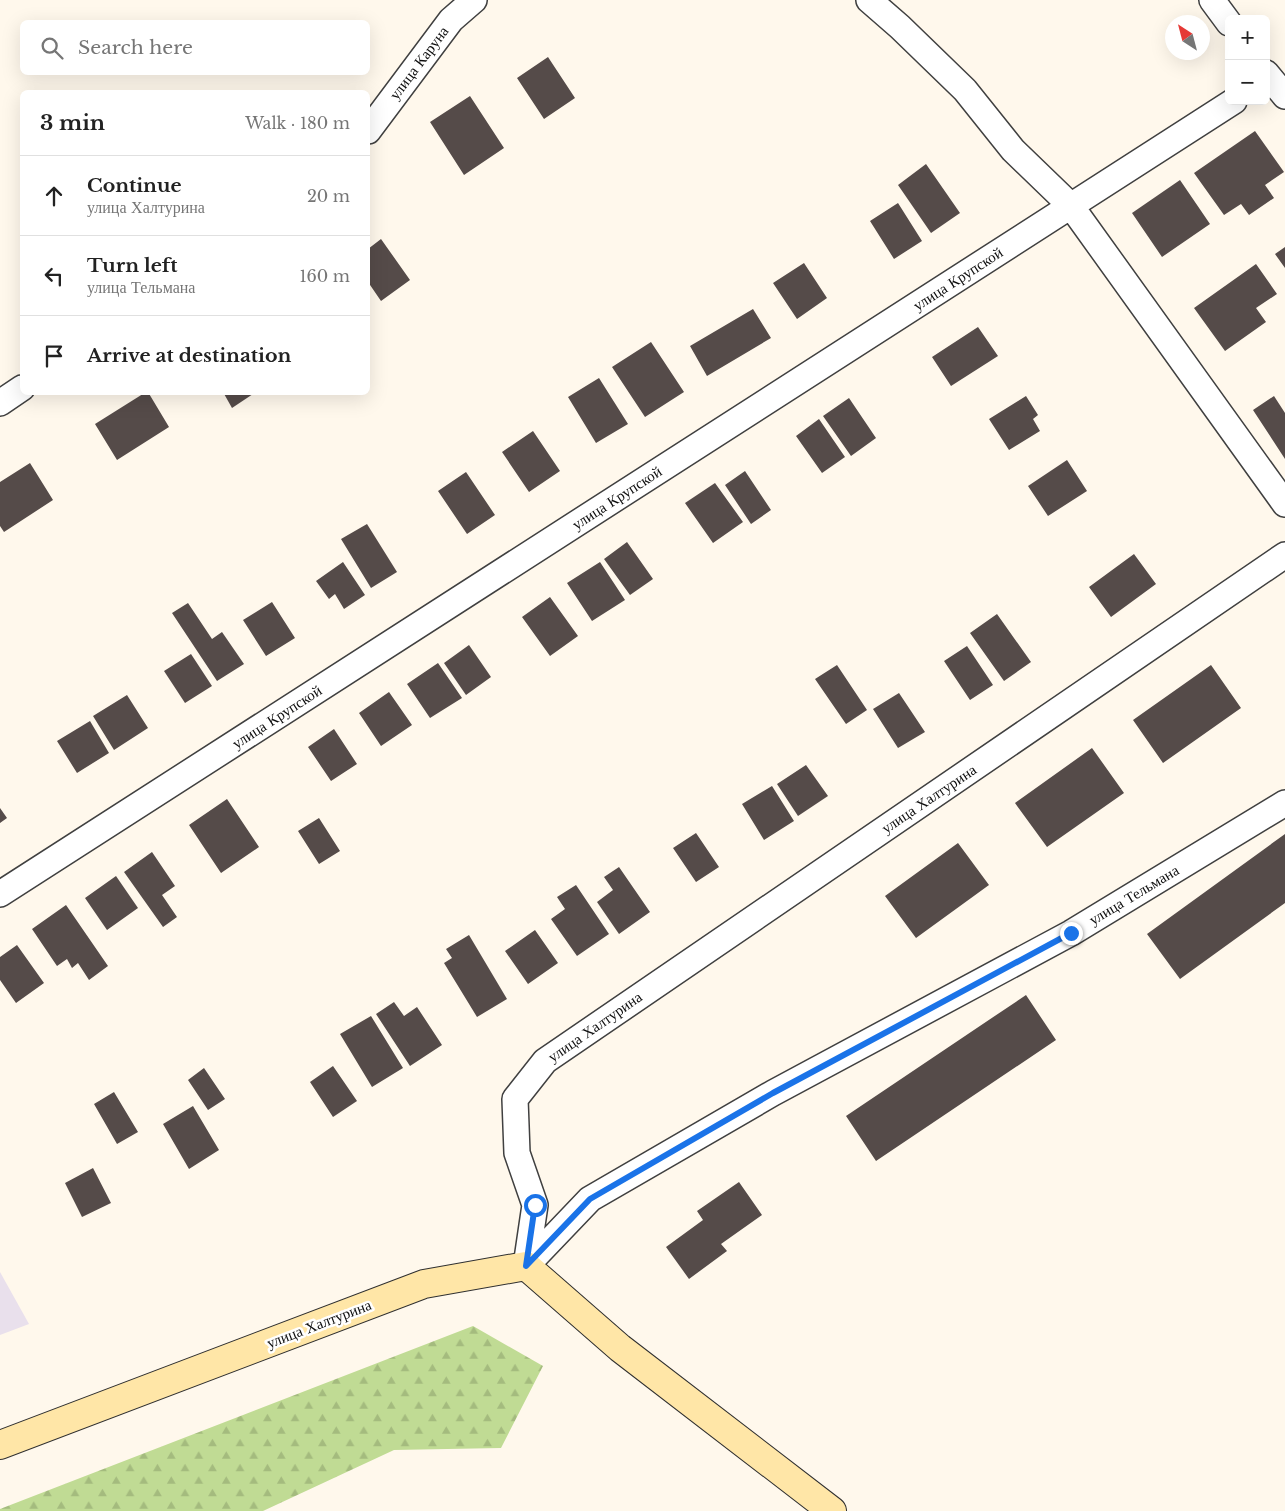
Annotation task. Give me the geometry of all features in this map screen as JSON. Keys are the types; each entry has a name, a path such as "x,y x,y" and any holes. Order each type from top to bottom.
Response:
{"main road":[{"name":"улица Халтурина","path":"0,1445 424,1284 526,1266"},
{"path":"526,1266 620,1348 832,1511"}],"street":[{"name":"улица Каруна","path":"370,128 452,20 474,0"},
{"path":"869,0 966,90 1013,150 1071,206 1285,504"},
{"path":"1212,0 1225,18"},
{"name":"улица Крупской","path":"0,894 1228,105"},
{"path":"0,403 20,389"},
{"name":"улица Халтурина","path":"526,1266 535,1205 517,1153 515,1099 545,1061 1285,555"},
{"name":"улица Тельмана","path":"526,1266 590,1199 773,1093 1071,933 1285,803"}],"shaded area":[{"path":"0,1272 29,1324 0,1335"}],"green space":[{"path":"473,1326 543,1366 501,1448 394,1450 263,1511 0,1511 0,1509"}],"building":[{"path":"548,57 575,98 544,119 517,78"},
{"path":"470,96 504,148 464,175 430,122"},
{"path":"1255,131 1284,172 1265,185 1274,198 1249,215 1241,204 1224,215 1194,173"},
{"path":"926,164 960,213 931,233 898,185"},
{"path":"1180,180 1210,224 1162,257 1132,213"},
{"path":"898,203 922,241 894,259 870,221"},
{"path":"381,239 410,280 381,301 370,285 370,247"},
{"path":"1285,247 1285,268 1275,254"},
{"path":"804,263 827,298 797,319 773,283"},
{"path":"1256,264 1277,294 1256,308 1266,322 1225,351 1194,308"},
{"path":"753,309 771,338 707,376 690,346"},
{"path":"978,327 998,356 951,386 932,357"},
{"path":"651,342 684,392 645,417 612,367"},
{"path":"599,378 628,424 596,443 568,397"},
{"path":"141,395 150,395 169,427 117,460 95,424"},
{"path":"225,395 252,395 232,408"},
{"path":"1026,396 1038,415 1033,419 1040,431 1009,450 989,419"},
{"path":"1274,396 1285,413 1285,459 1253,410"},
{"path":"849,398 876,438 851,456 823,416"},
{"path":"819,419 845,457 822,473 796,436"},
{"path":"533,431 560,471 529,492 502,452"},
{"path":"1067,460 1087,491 1048,516 1028,486"},
{"path":"30,463 53,500 4,532 0,526 0,482"},
{"path":"745,471 771,510 751,524 725,485"},
{"path":"466,472 495,515 467,534 438,491"},
{"path":"715,483 743,522 713,543 685,503"},
{"path":"367,524 397,572 371,588 341,539"},
{"path":"627,542 653,579 630,595 604,559"},
{"path":"1134,554 1156,584 1111,617 1089,587"},
{"path":"343,562 365,595 344,609 335,594 329,599 316,581"},
{"path":"600,562 625,600 592,621 567,583"},
{"path":"550,597 578,636 550,656 522,617"},
{"path":"272,602 295,638 266,656 243,620"},
{"path":"188,603 212,639 222,632 244,664 217,681 172,613"},
{"path":"997,614 1031,662 1004,681 970,633"},
{"path":"469,645 491,677 466,695 444,663"},
{"path":"967,646 993,685 970,700 944,661"},
{"path":"191,654 212,686 185,703 164,671"},
{"path":"438,663 462,698 430,718 407,684"},
{"path":"837,665 867,710 846,724 815,679"},
{"path":"1211,665 1241,708 1163,763 1133,720"},
{"path":"389,692 412,725 381,746 359,713"},
{"path":"899,693 925,732 898,748 873,709"},
{"path":"127,695 148,728 114,750 93,716"},
{"path":"90,721 109,753 77,773 57,741"},
{"path":"334,729 357,764 331,781 308,747"},
{"path":"1092,748 1124,793 1047,847 1015,803"},
{"path":"806,765 828,796 798,816 777,784"},
{"path":"772,786 794,821 764,840 742,804"},
{"path":"227,799 259,847 221,873 189,825"},
{"path":"0,808 7,818 0,823"},
{"path":"319,818 340,851 319,864 298,831"},
{"path":"696,833 719,867 696,882 673,848"},
{"path":"1285,834 1285,903 1180,979 1147,934"},
{"path":"958,843 989,885 916,938 885,896"},
{"path":"152,852 175,886 162,895 177,917 163,927 124,872"},
{"path":"619,867 650,912 619,934 597,902 613,890 604,877"},
{"path":"116,876 138,908 107,930 85,898"},
{"path":"576,885 609,934 577,956 551,919 565,909 557,897"},
{"path":"66,905 108,966 89,980 78,963 72,968 67,959 57,966 32,929"},
{"path":"535,930 558,963 528,984 505,951"},
{"path":"469,935 507,999 477,1017 444,963 452,958 446,949"},
{"path":"17,945 44,983 16,1003 0,980 0,957"},
{"path":"1026,995 1056,1040 876,1161 846,1116"},
{"path":"394,1002 404,1016 417,1007 442,1045 410,1066 376,1014"},
{"path":"371,1016 403,1068 372,1087 340,1034"},
{"path":"333,1066 357,1101 333,1117 310,1082"},
{"path":"204,1068 225,1099 208,1110 188,1080"},
{"path":"114,1092 138,1132 117,1144 94,1104"},
{"path":"193,1106 219,1150 189,1169 163,1124"},
{"path":"93,1168 111,1203 82,1217 65,1183"},
{"path":"739,1182 762,1215 721,1244 727,1251 689,1279 666,1247 703,1220 697,1211"}],"route":[{"path":"535,1205 526,1266 590,1199 773,1093 1071,933"}]}
